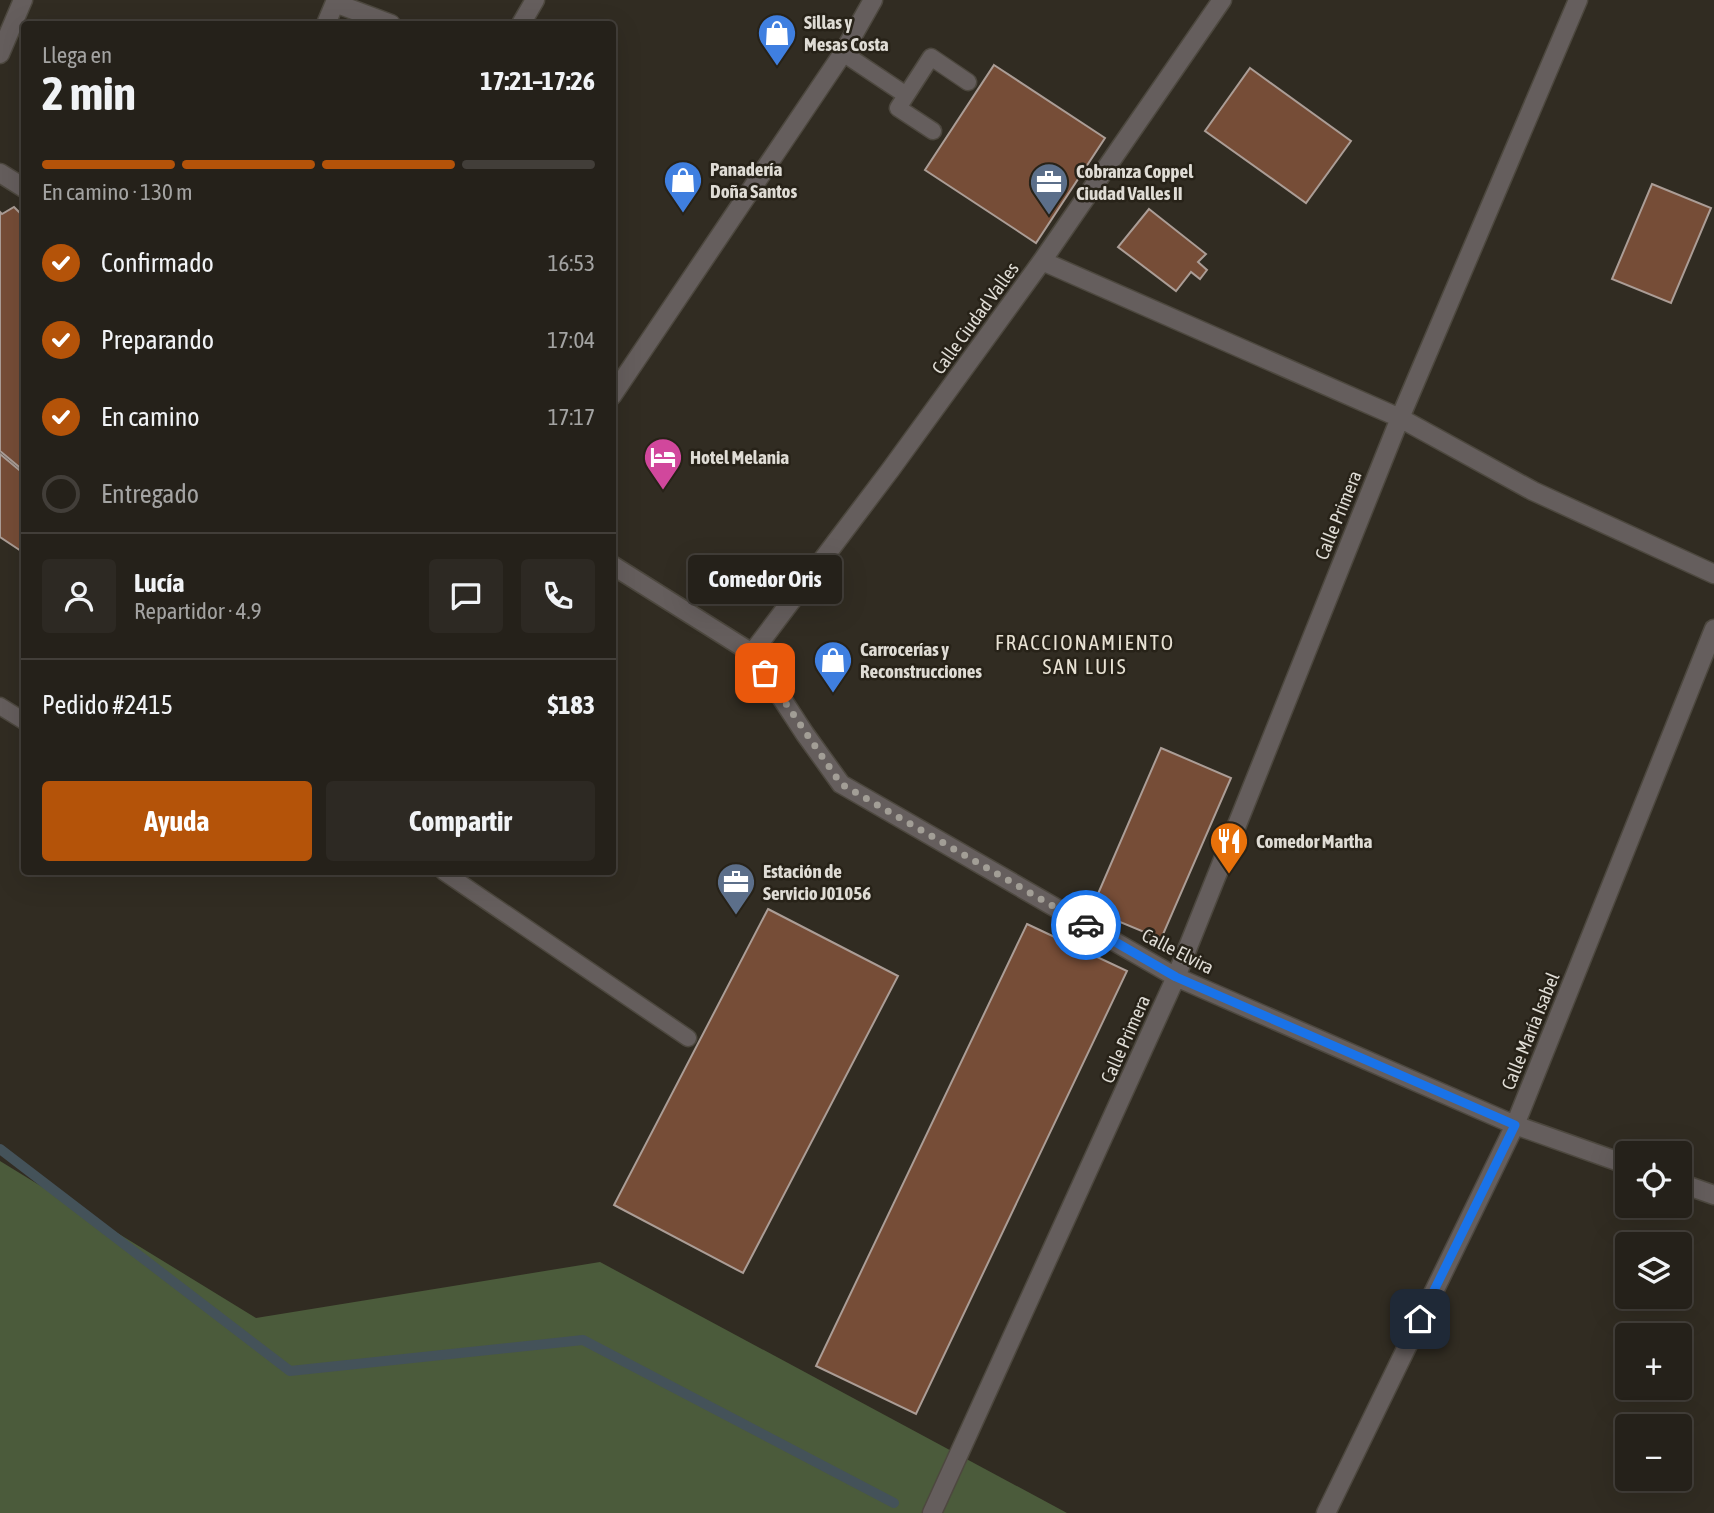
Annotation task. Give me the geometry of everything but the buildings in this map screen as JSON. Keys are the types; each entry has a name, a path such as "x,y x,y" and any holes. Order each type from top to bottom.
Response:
{"street":[{"path":"0,54 23,0"},
{"path":"523,21 536,0"},
{"path":"616,390 843,53 873,0"},
{"name":"Calle Ciudad Valles","path":"752,653 891,469 1042,261 1222,0"},
{"name":"Calle Primera","path":"932,1513 1176,977 1400,418 1578,0"},
{"path":"327,21 335,1 384,21"},
{"path":"4,175 21,186"},
{"path":"1042,261 1400,418 1533,491 1714,573"},
{"name":"Calle Elvira","path":"616,568 752,653 841,784 1176,977 1515,1125 1615,1160"},
{"name":"Calle María Isabel","path":"1326,1513 1515,1125 1714,629"},
{"path":"1692,1187 1714,1195"}],"lane":[{"path":"843,53 906,94"},
{"path":"933,131 898,108 931,57 968,82"},
{"path":"0,706 21,719"},
{"path":"448,875 688,1038"}],"green space":[{"path":"0,1161 256,1318 600,1262 1067,1513 0,1513"}],"waterway":[{"path":"0,1149 290,1371 583,1340 894,1503"}],"way so far":[{"path":"765,673 841,784 1086,925"}],"place":[{"name":"Sillas y Mesas Costa","path":"777,67"},
{"name":"Panadería Doña Santos","path":"683,214"},
{"name":"Cobranza Coppel Ciudad Valles II","path":"1049,216"},
{"name":"Hotel Melania","path":"663,491"},
{"name":"Comedor Oris","path":"765,673"},
{"name":"Carrocerías y Reconstrucciones","path":"833,694"},
{"name":"Comedor Martha","path":"1229,875"},
{"name":"Estación de Servicio J01056","path":"736,916"}],"district":[{"name":"FRACCIONAMIENTO SAN LUIS","path":"1085,655"}],"route":[{"path":"1086,925 1176,977 1515,1125 1420,1319"}]}
